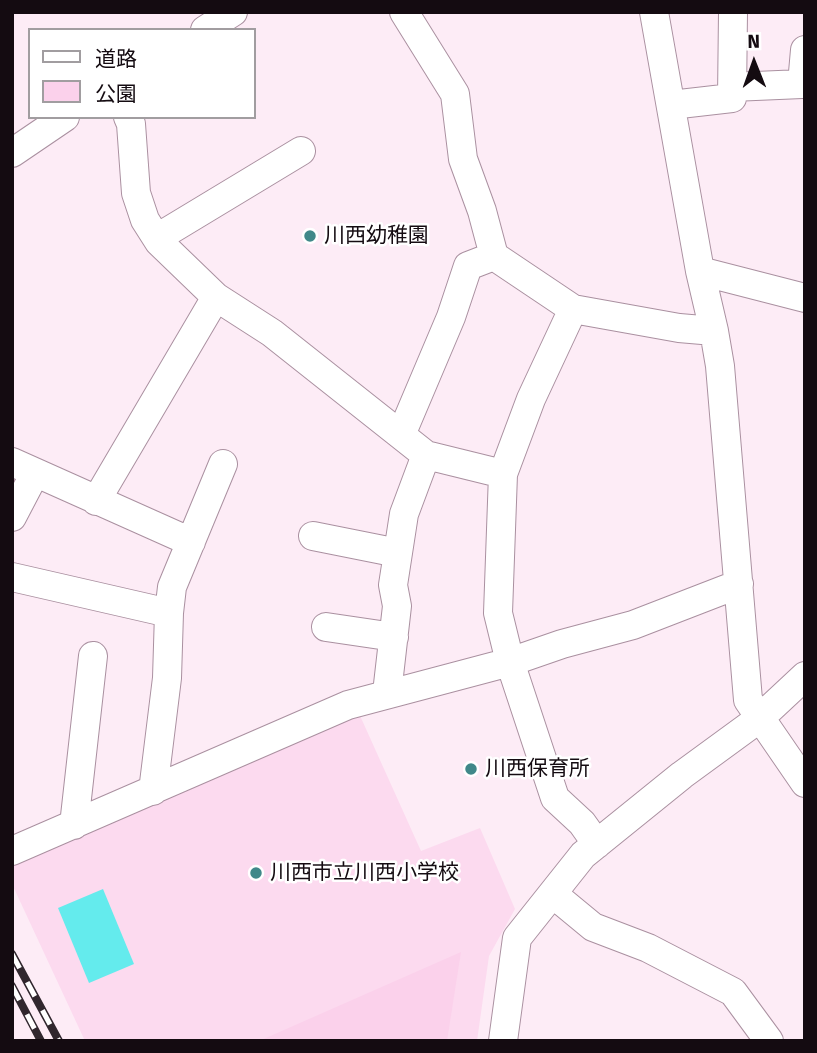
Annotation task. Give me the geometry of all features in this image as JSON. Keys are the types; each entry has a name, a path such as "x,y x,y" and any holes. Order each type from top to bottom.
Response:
{"street":[{"path":"208,28 233,12"},
{"path":"404,12 454,94 463,159 495,256 573,309 679,328 714,331"},
{"path":"654,12 700,271 720,366 748,700 805,783"},
{"path":"671,105 732,98 733,12"},
{"path":"732,87 802,84 805,50"},
{"path":"12,153 62,119"},
{"path":"129,119 136,193 145,220 157,238 216,297 272,333 426,455 503,474"},
{"path":"157,238 301,151"},
{"path":"401,435 451,317 468,266 495,256"},
{"path":"700,271 805,298"},
{"path":"96,501 216,297"},
{"path":"573,309 531,399 503,474 498,613 510,662 555,798 582,823 597,844"},
{"path":"387,693 397,606 393,585 404,514 426,455"},
{"path":"153,790 167,678 172,587 223,464"},
{"path":"12,517 23,467 191,542"},
{"path":"313,536 398,553"},
{"path":"12,577 169,613"},
{"path":"12,851 348,705 510,662 562,644 633,625 739,584"},
{"path":"326,627 394,637"},
{"path":"74,825 93,656"},
{"path":"503,1041 517,938 583,855 682,775 760,718 805,676"},
{"path":"553,894 593,927 648,948 733,992 769,1041"}],"shaded area":[{"name":"川西市立川西小学校","path":"357,709 421,851 480,828 515,909 489,956 477,1041 85,1041 12,884 12,862"}],"green space":[{"path":"461,952 447,1041 259,1041"}],"water":[{"path":"103,889 134,964 89,983 58,908"}],"railway":[{"path":"12,954 59,1041"},
{"path":"12,986 41,1041"}],"place":[{"name":"川西幼稚園","path":"310,236"},
{"name":"川西保育所","path":"471,769"},
{"name":"川西市立川西小学校","path":"256,873"}]}
